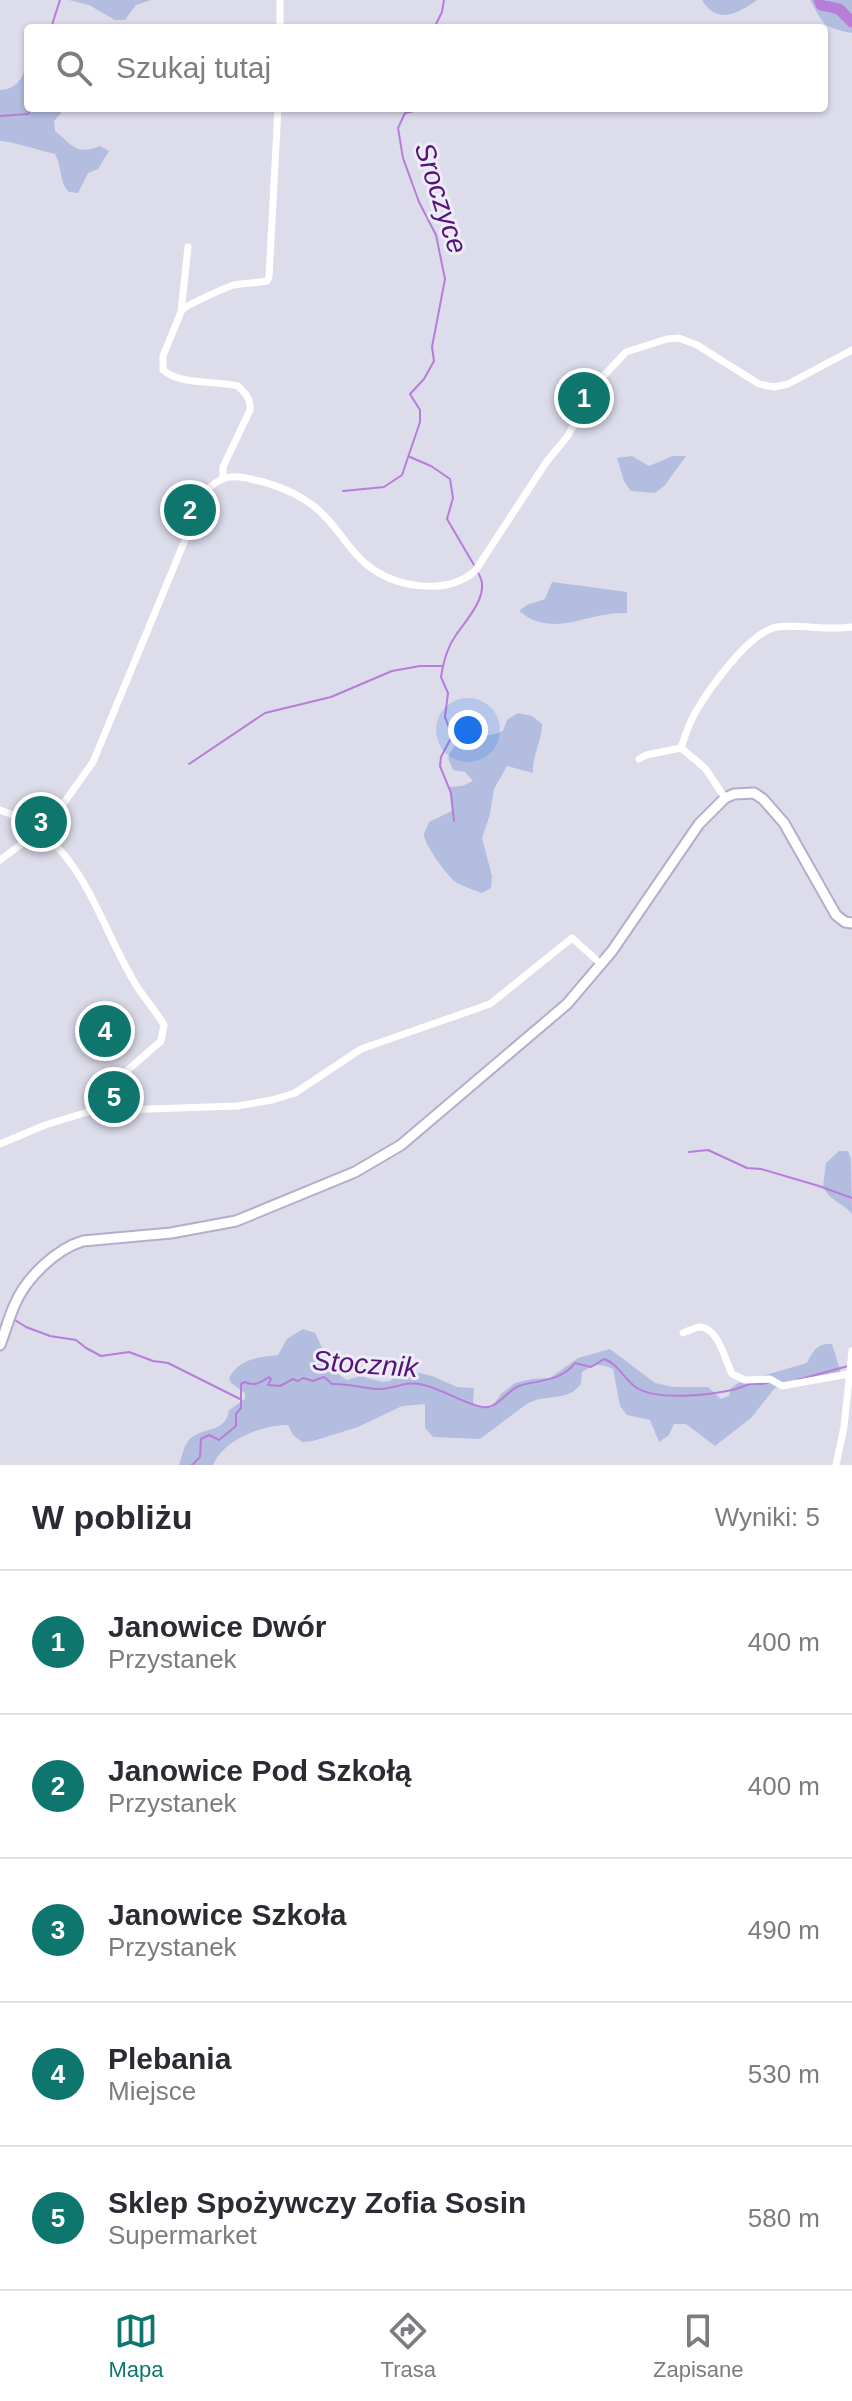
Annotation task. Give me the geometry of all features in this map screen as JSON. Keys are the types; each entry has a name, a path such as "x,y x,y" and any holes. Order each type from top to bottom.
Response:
{"street":[{"path":"280,0 280,24"},
{"path":"181,312 189,303 232,285 267,281 269,277 278,112"},
{"path":"188,247 181,312 163,356 163,370 169,375 192,380 238,386 251,402 247,418 223,467 223,477"},
{"path":"0,860 56,814 93,762 205,492 223,477 233,475 276,485 295,494 332,522 368,565 388,577 434,587 450,586 465,580 484,560 517,504 567,437 598,382 626,352 679,338 697,345 759,384 774,387 788,384 852,350"},
{"path":"681,748 694,714 711,689 731,663 765,632 782,627 823,630 852,627"},
{"path":"639,759 681,748"},
{"path":"681,748 705,768 725,798"},
{"path":"0,1345 20,1293 43,1267 70,1246 83,1241 161,1234 236,1221 305,1194 401,1145 567,1004 601,964 699,824 725,798 754,793 763,799 784,823 836,915 852,923"},
{"path":"0,810 28,821 59,848 78,870 137,986 164,1025 161,1041 106,1089 91,1111"},
{"path":"0,1144 45,1125 91,1111 237,1106 272,1100 295,1093 361,1049 490,1004 572,938 601,964"},
{"path":"683,1333 700,1327 707,1329 714,1335 732,1374 745,1380 770,1379 782,1386 848,1374"},
{"path":"836,1465 847,1409 852,1351"}],"shaded area":[{"path":"69,0 151,0 136,5 125,20 115,20 89,5"},
{"path":"702,0 757,0 735,13 721,15 714,13"},
{"path":"810,0 852,0 852,33 825,24"},
{"path":"24,69 24,112 61,112 54,121 55,131 71,145 85,150 100,146 109,151 98,169 88,173 78,193 69,192 66,188 55,154 0,141 0,90 13,86"},
{"path":"632,456 649,466 673,456 686,456 665,485 655,493 631,491 624,481 617,458"},
{"path":"552,582 627,592 627,613 558,624 532,619 519,611 545,599"},
{"path":"518,713 532,716 542,724 533,773 507,766 494,789 482,838 492,876 491,888 482,893 453,880 432,852 424,834 429,822 452,811 449,787 473,781 465,772 453,770 448,758 453,749 464,739 503,731 507,720"},
{"path":"839,1151 848,1151 851,1159 852,1214 829,1196 823,1187 826,1163"},
{"path":"303,1329 315,1333 331,1366 347,1380 360,1376 383,1382 397,1375 415,1372 457,1387 474,1388 473,1404 481,1408 491,1408 501,1394 515,1383 550,1378 578,1358 610,1349 655,1383 673,1387 708,1387 721,1399 729,1396 731,1388 738,1383 807,1363 814,1351 823,1345 832,1344 841,1373 774,1389 751,1418 715,1446 686,1424 674,1424 669,1435 659,1442 650,1420 627,1415 620,1406 613,1369 598,1365 582,1372 581,1384 573,1392 528,1403 480,1439 433,1437 425,1428 425,1404 402,1406 358,1427 313,1441 302,1442 293,1435 288,1425 267,1428 235,1441 213,1465 179,1465 189,1440 223,1423 229,1410 245,1399 245,1393 231,1383 229,1378 233,1372 250,1360 278,1355 287,1339"}],"waterway":[{"path":"52,24 60,0"},
{"name":"Sroczyce","path":"436,24 444,0"},
{"path":"819,0 821,5 839,9 852,22"},
{"path":"0,116 29,112"},
{"name":"Sroczyce","path":"343,491 384,487 402,475 420,422 420,410 410,394 424,379 434,361 432,347 445,279 436,235 419,202 403,158 398,128 405,113 410,112"},
{"name":"Sroczyce","path":"410,457 450,479 453,498 447,519 474,565"},
{"path":"454,821 451,793 440,766 441,757 452,736 445,717 448,693 441,677 451,644 480,597 482,581 478,573"},
{"name":"Sroczyce","path":"189,764 265,713 331,697 392,671 443,666"},
{"path":"689,1152 708,1150 747,1168 761,1169 852,1198"},
{"path":"15,1320 50,1336 76,1340 101,1356 129,1352 168,1363 240,1399"},
{"name":"Stocznik","path":"192,1465 200,1457 201,1439 209,1435 219,1440 236,1426 236,1414 241,1408 241,1384 258,1383 269,1377 268,1385 280,1386 293,1379 313,1381 324,1377 332,1384 376,1389 418,1384 482,1407 492,1406 519,1386 557,1377 575,1363 591,1367 604,1359 637,1388 657,1394 710,1394 769,1382"},
{"name":"Stocznik","path":"797,1380 848,1366"}],"place":[{"name":"Janowice Dwór","path":"584,398"},
{"name":"Janowice Pod Szkołą","path":"190,510"},
{"name":"Janowice Szkoła","path":"41,822"},
{"name":"Plebania","path":"105,1031"},
{"name":"Sklep Spożywczy Zofia Sosin","path":"114,1097"}]}
